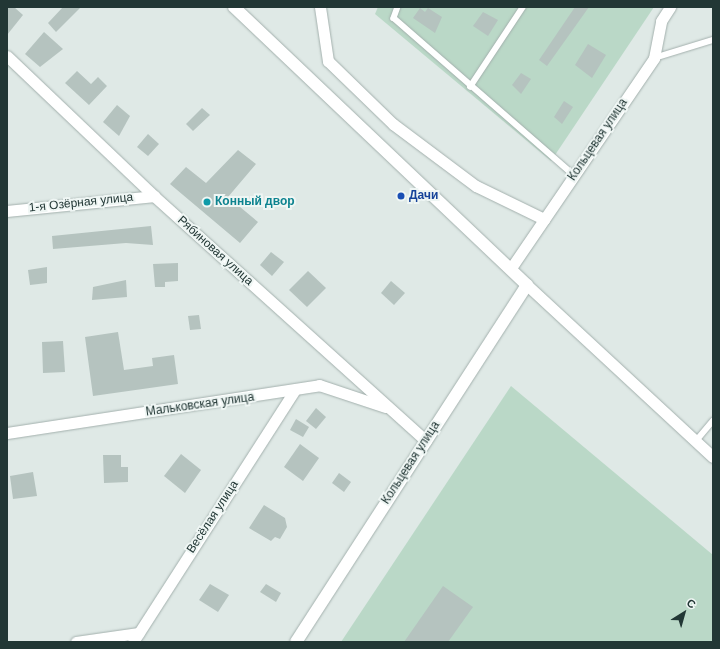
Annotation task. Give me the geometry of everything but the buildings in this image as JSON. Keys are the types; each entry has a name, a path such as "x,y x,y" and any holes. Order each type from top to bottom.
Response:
{"street":[{"path":"234,7 511,268 527,285 713,457"},
{"path":"320,7 328,61 393,124 476,186 544,219"},
{"name":"Кольцевая улица","path":"511,268 654,58 661,21 670,7"},
{"name":"Рябиновая улица","path":"7,56 154,196 426,441"},
{"name":"1-я Озёрная улица","path":"7,211 154,196"},
{"name":"Кольцевая улица","path":"296,642 527,285"},
{"name":"Мальковская улица","path":"7,434 294,391 319,385 389,408"},
{"name":"Весёлая улица","path":"136,638 294,391"},
{"path":"76,642 136,638"}],"lane":[{"path":"398,7 394,18 470,87 574,175"},
{"path":"470,87 522,7"},
{"path":"654,58 713,40"},
{"path":"696,441 713,421"}],"green space":[{"path":"378,7 654,7 551,161 375,14"},
{"path":"511,386 713,555 713,642 341,642"}],"place":[{"name":"Дачи","path":"401,196"},
{"name":"Конный двор","path":"207,202"}]}
